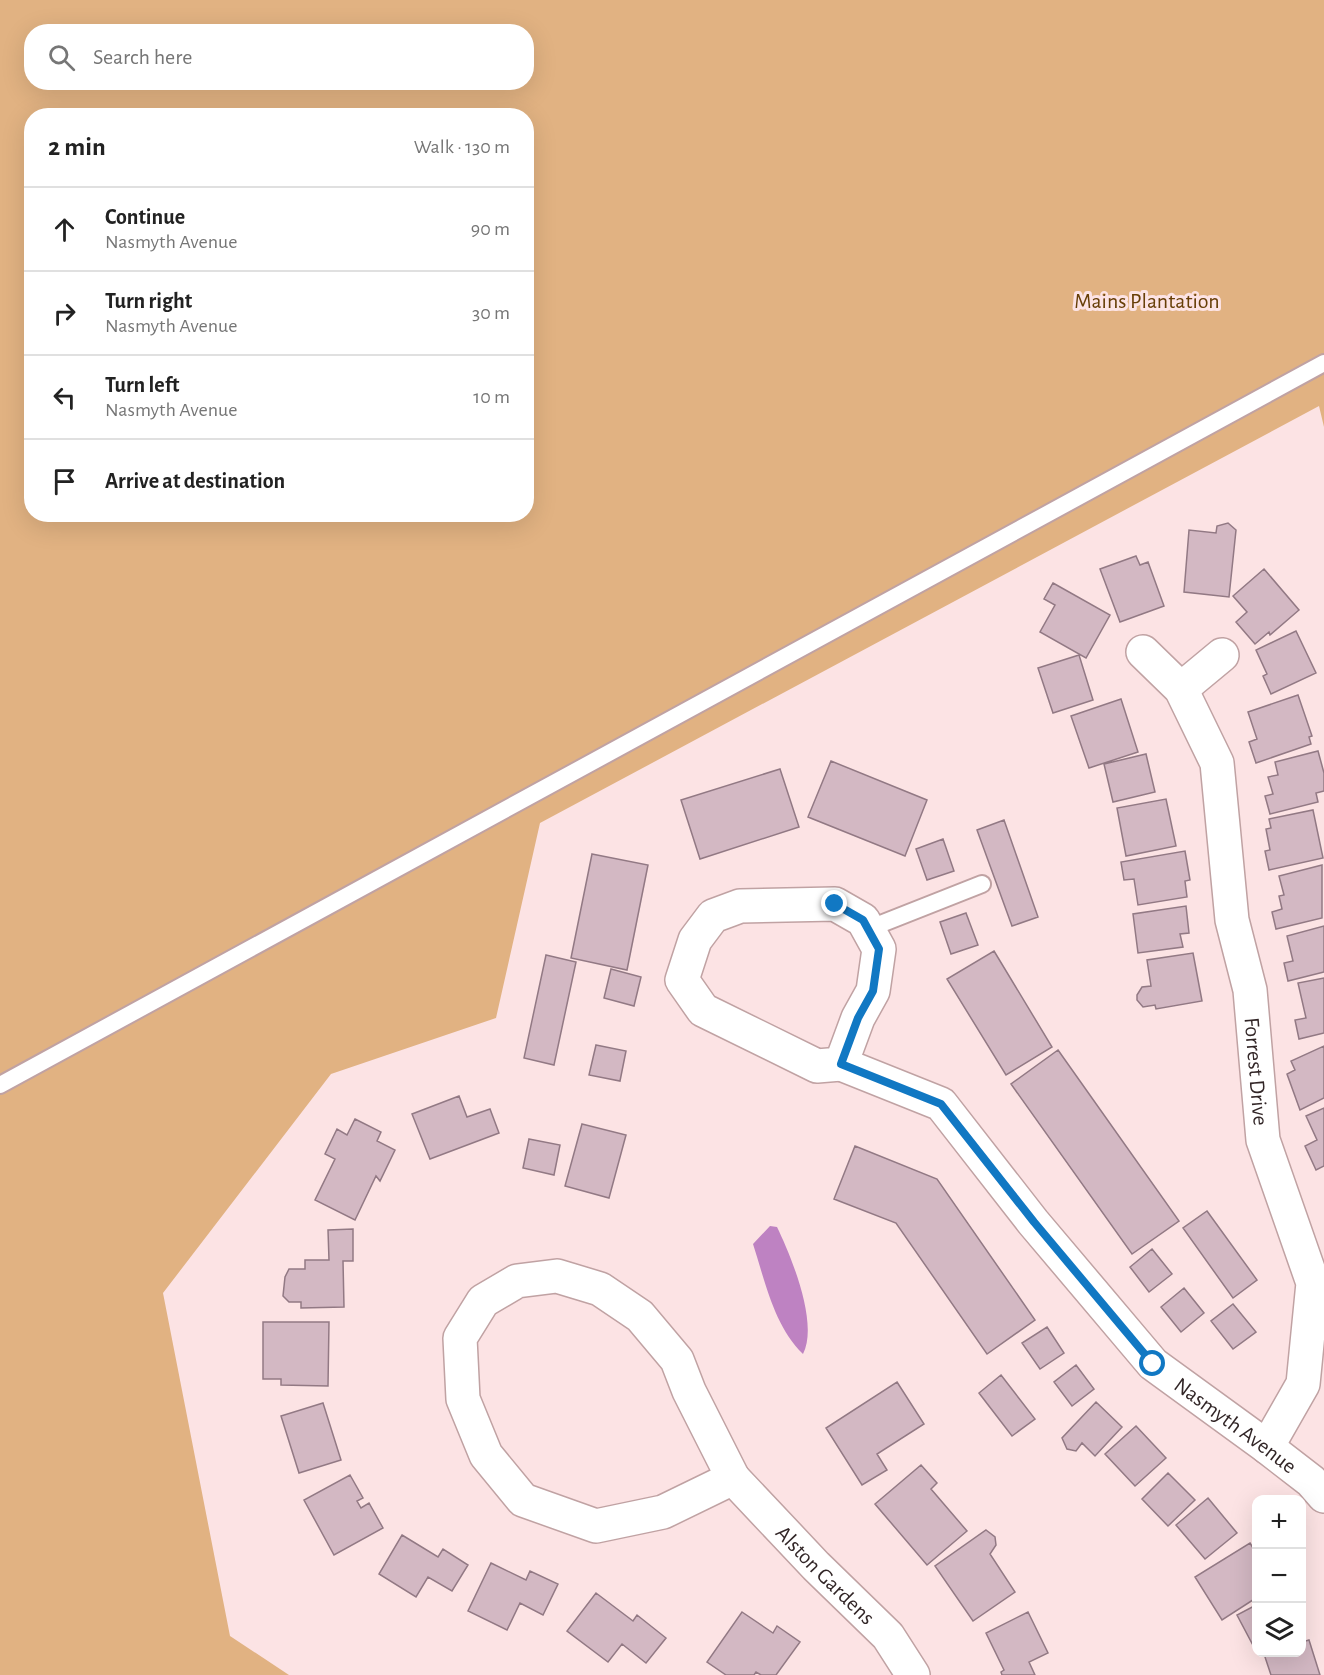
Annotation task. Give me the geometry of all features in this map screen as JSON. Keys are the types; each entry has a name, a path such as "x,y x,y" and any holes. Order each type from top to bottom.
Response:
{"street":[{"name":"Forrest Drive","path":"1143,652 1180,689 1217,763 1232,920 1250,990 1263,1140 1313,1283 1303,1384 1267,1447"},
{"path":"1180,689 1222,655"},
{"name":"Nasmyth Avenue","path":"841,1064 858,1018 873,991 879,949 863,920 835,904 740,906 713,916 695,940 682,980 703,1010 817,1066 841,1064 941,1104 1034,1222 1153,1364 1311,1481 1324,1497"},
{"name":"Alston Gardens","path":"733,1478 663,1512 596,1526 523,1500 486,1455 463,1399 460,1338 483,1301 517,1281 556,1276 600,1289 640,1316 677,1360 689,1391 733,1478 816,1566 888,1636 913,1675"}],"lane":[{"path":"0,1085 1324,363"},
{"path":"868,929 982,884"}],"green space":[{"name":"Mains Plantation","path":"0,0 1324,0 1324,427 1319,406 540,823 496,1018 331,1074 163,1293 230,1636 289,1675 0,1675"}],"shaded area":[{"path":"770,1226 777,1227 801,1290 808,1325 803,1354 793,1343 778,1317 766,1288 753,1244"}],"building":[{"path":"1228,523 1236,530 1229,597 1184,592 1189,530 1216,533 1217,526"},
{"path":"1136,556 1140,565 1148,562 1164,606 1120,622 1100,569"},
{"path":"1264,569 1299,610 1270,635 1269,632 1255,644 1236,622 1247,612 1233,596"},
{"path":"1053,583 1110,615 1086,658 1040,632 1055,605 1044,599"},
{"path":"1296,631 1316,673 1271,694 1263,676 1267,674 1256,650"},
{"path":"1079,655 1093,700 1053,713 1038,668"},
{"path":"1298,695 1312,736 1309,737 1311,744 1256,763 1249,742 1257,739 1248,712"},
{"path":"1121,699 1138,752 1089,768 1071,716"},
{"path":"1318,751 1324,773 1324,791 1316,793 1318,802 1270,814 1265,796 1273,794 1268,777 1278,775 1275,762"},
{"path":"1146,754 1155,792 1113,802 1104,764"},
{"path":"831,761 927,800 905,856 808,817"},
{"path":"780,769 799,827 700,859 681,800"},
{"path":"1166,799 1176,846 1126,856 1117,808"},
{"path":"1313,810 1323,858 1269,870 1265,851 1270,850 1266,829 1271,828 1269,819"},
{"path":"1004,820 1038,917 1012,926 977,830"},
{"path":"943,839 954,871 927,880 916,849"},
{"path":"1185,851 1190,880 1185,881 1187,897 1138,905 1134,879 1124,880 1121,862"},
{"path":"592,854 648,865 627,970 571,958"},
{"path":"1322,865 1322,918 1276,929 1272,912 1282,909 1279,896 1284,895 1279,876"},
{"path":"1186,906 1189,933 1180,934 1183,947 1138,953 1133,914"},
{"path":"966,913 978,945 951,954 940,922"},
{"path":"1324,926 1324,972 1288,981 1284,963 1293,961 1287,936"},
{"path":"994,951 1052,1047 1006,1075 947,979"},
{"path":"1193,953 1202,1001 1156,1009 1155,1005 1143,1007 1137,1000 1137,995 1142,987 1151,986 1147,960"},
{"path":"546,955 576,962 554,1065 524,1058"},
{"path":"611,969 641,977 634,1006 604,998"},
{"path":"1324,978 1324,1033 1299,1039 1295,1020 1306,1018 1298,983"},
{"path":"596,1045 626,1051 620,1081 589,1075"},
{"path":"1324,1046 1324,1098 1300,1110 1287,1074 1295,1070 1291,1061"},
{"path":"1058,1050 1179,1221 1132,1254 1011,1084"},
{"path":"459,1096 467,1117 490,1109 499,1133 430,1159 412,1114"},
{"path":"1324,1108 1324,1166 1316,1170 1305,1146 1317,1140 1306,1116"},
{"path":"355,1119 381,1132 377,1141 395,1150 380,1181 376,1176 355,1220 315,1200 335,1159 325,1154 337,1129 347,1135"},
{"path":"582,1124 626,1135 609,1198 565,1186"},
{"path":"529,1139 560,1145 554,1175 523,1168"},
{"path":"855,1146 937,1179 1035,1320 987,1354 896,1223 834,1199"},
{"path":"1207,1211 1257,1280 1233,1298 1183,1228"},
{"path":"353,1229 353,1261 343,1261 344,1307 301,1308 301,1302 289,1302 283,1296 285,1277 289,1269 305,1269 305,1260 329,1260 328,1230"},
{"path":"1152,1249 1172,1274 1149,1292 1130,1267"},
{"path":"1184,1288 1204,1313 1181,1332 1161,1307"},
{"path":"1233,1304 1256,1332 1233,1349 1211,1321"},
{"path":"263,1322 329,1322 328,1386 281,1385 281,1379 263,1379"},
{"path":"1047,1327 1064,1353 1040,1369 1022,1343"},
{"path":"1076,1365 1094,1389 1072,1406 1054,1382"},
{"path":"1001,1375 1035,1419 1012,1436 979,1393"},
{"path":"897,1382 924,1424 877,1454 887,1470 862,1485 826,1428"},
{"path":"1096,1402 1122,1427 1095,1456 1082,1443 1076,1451 1067,1449 1062,1438"},
{"path":"323,1403 341,1460 299,1473 281,1416"},
{"path":"1136,1426 1166,1458 1135,1486 1105,1454"},
{"path":"921,1465 937,1483 931,1489 967,1531 927,1565 875,1504"},
{"path":"1168,1473 1195,1500 1168,1526 1142,1499"},
{"path":"350,1475 363,1498 357,1501 361,1508 369,1503 383,1528 334,1555 304,1500"},
{"path":"1208,1498 1237,1533 1205,1559 1176,1525"},
{"path":"986,1530 995,1537 996,1545 990,1554 1015,1592 973,1621 935,1566"},
{"path":"402,1535 438,1557 443,1549 468,1565 452,1591 428,1577 416,1597 379,1574"},
{"path":"1250,1543 1252,1546 1252,1601 1222,1620 1195,1577"},
{"path":"491,1563 526,1580 530,1571 558,1584 543,1615 520,1603 507,1630 468,1611"},
{"path":"596,1593 633,1621 637,1615 666,1638 646,1663 622,1644 608,1662 567,1631"},
{"path":"1252,1607 1252,1643 1237,1615"},
{"path":"742,1612 773,1633 777,1626 800,1642 776,1675 761,1675 756,1672 754,1675 726,1675 707,1662"},
{"path":"1028,1612 1048,1653 1029,1662 1035,1675 1002,1675 1001,1672 1004,1670 986,1633"},
{"path":"1309,1640 1320,1675 1271,1675 1265,1657 1306,1657 1306,1641"}],"route":[{"path":"835,904 863,920 879,949 873,991 858,1018 841,1064 941,1104 1034,1222 1153,1364"}]}
